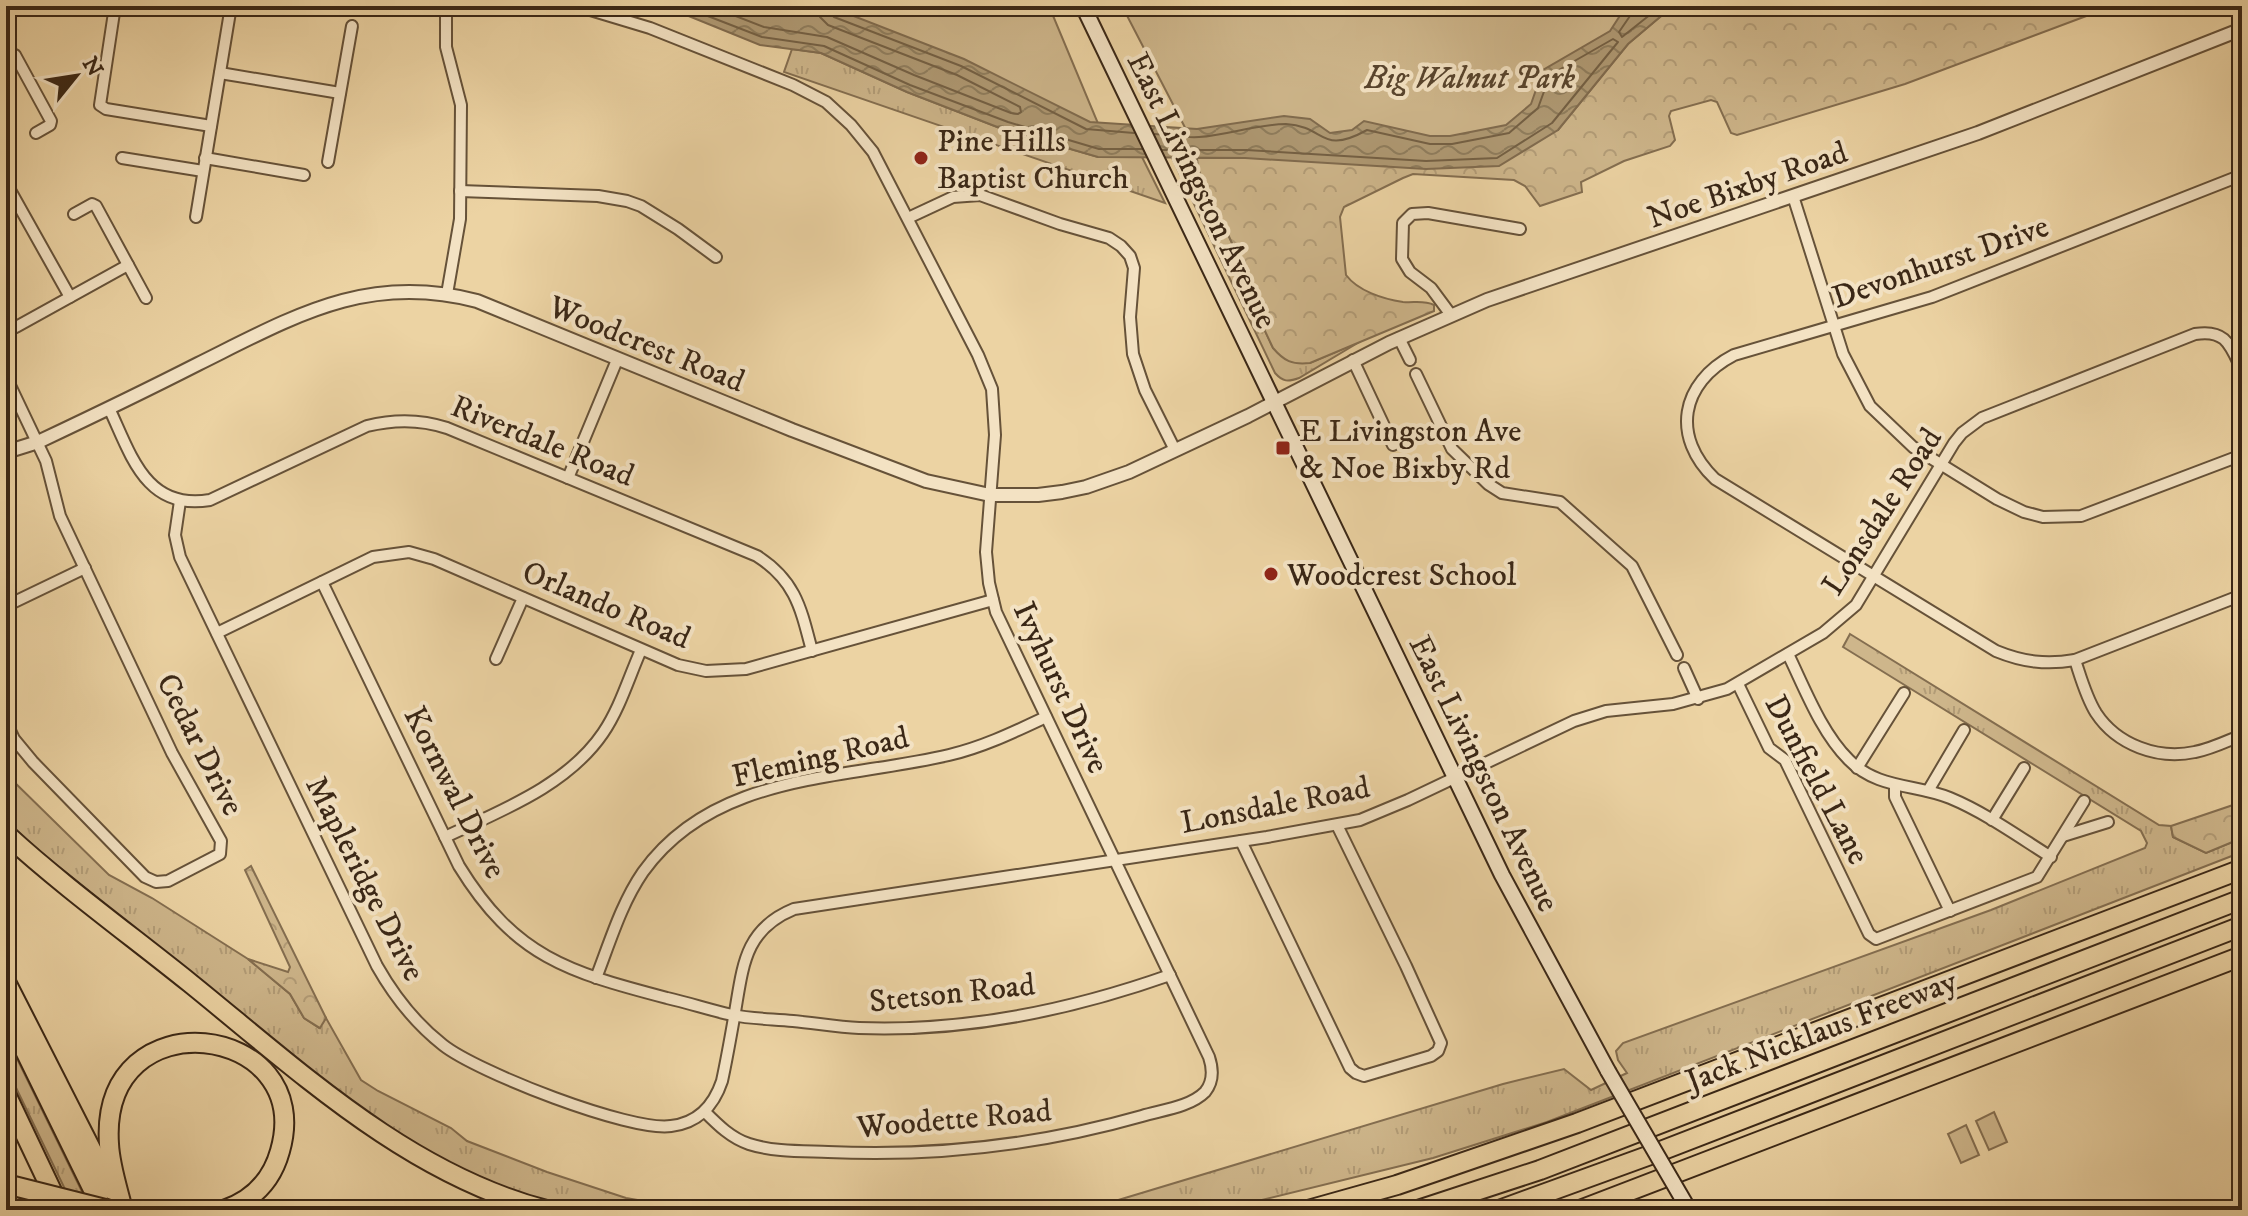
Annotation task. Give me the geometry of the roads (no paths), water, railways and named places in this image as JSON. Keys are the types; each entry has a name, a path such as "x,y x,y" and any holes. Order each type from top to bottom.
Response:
{"highway":[{"path":"6,834 335,1101 419,1157 484,1189 546,1210"},
{"path":"1297,1210 1397,1185 1577,1123 2242,869"},
{"name":"Jack Nicklaus Freeway","path":"1418,1210 1583,1154 2242,899"},
{"name":"Jack Nicklaus Freeway","path":"1499,1210 1653,1154 2242,926"},
{"path":"1580,1210 2242,956"},
{"path":"6,982 122,1210"},
{"path":"6,1012 103,1210"},
{"path":"122,1210 109,1145 115,1099 124,1079 145,1058 172,1045 197,1041 224,1046 253,1062 271,1083 282,1111 283,1142 273,1172 258,1192 224,1210"},
{"path":"6,1094 61,1210"},
{"path":"6,1184 109,1210"}],"main road":[{"name":"East Livingston Avenue","path":"1083,6 1502,875 1608,1071 1689,1210"}],"street":[{"path":"115,6 100,105 106,109 211,126"},
{"path":"196,217 231,6"},
{"path":"446,6 446,47 461,105 456,246 447,294"},
{"name":"Ivyhurst Drive","path":"577,6 650,28 793,85 826,102 851,125 873,152 992,389 995,435 986,552 993,600 1004,630 1209,1057 1212,1072 1209,1086"},
{"path":"328,162 352,26"},
{"name":"Noe Bixby Road","path":"1275,402 1353,360 1451,315 1978,133 2242,29"},
{"path":"6,60 15,55 51,121 50,125 36,133"},
{"path":"220,73 340,93"},
{"path":"122,158 203,171"},
{"path":"205,158 304,175"},
{"name":"Devonhurst Drive","path":"1872,576 1715,479 1693,455 1686,423 1692,396 1699,383 1720,362 1734,355 1932,297 2242,175"},
{"path":"6,183 70,297"},
{"path":"460,191 598,196 627,201 678,229 716,257"},
{"path":"908,218 953,197 980,195 1109,238 1121,246 1130,256 1134,268 1130,317 1133,354 1145,390 1175,450"},
{"path":"1793,196 1848,367 1870,406 1897,434 1940,464 2024,512 2062,518 2099,511 2242,455"},
{"path":"74,214 92,204 96,206 146,298"},
{"path":"1451,315 1431,288 1402,259 1401,228 1405,219 1412,214 1428,213 1520,229"},
{"path":"6,330 128,265"},
{"name":"Woodcrest Road","path":"6,452 38,442 322,306 382,293 447,294 477,301 617,360 907,474 948,487 990,495 1038,495 1086,487 1129,472 1275,402"},
{"name":"Lonsdale Road","path":"734,1015 750,948 773,920 794,909 1337,825 1383,811 1574,721 1595,714 1698,699 1738,684 1823,633 1847,614 1940,464 1962,433 1982,418 2195,334 2209,332 2222,336 2242,370"},
{"path":"1399,338 1410,360"},
{"path":"568,478 617,360"},
{"path":"1353,360 1393,445"},
{"path":"1416,374 1452,449 1488,484 1502,493 1560,502 1632,566 1677,655"},
{"name":"Cedar Drive","path":"6,377 38,442 52,479 60,516 172,753 221,841 220,854 168,881 150,880 33,762 14,739 6,722"},
{"path":"109,408 145,479 161,493 180,501"},
{"name":"Riverdale Road","path":"180,501 210,500 351,432 383,422 399,420 434,424 747,551 769,564 782,576 797,599 812,651"},
{"name":"Mapleridge Drive","path":"180,501 177,546 377,966 398,1001 445,1047 501,1077 642,1125 675,1126 705,1112"},
{"name":"Orlando Road","path":"217,633 373,557 409,552 434,559 678,665 719,671 746,669 993,600"},
{"path":"6,606 85,568"},
{"path":"1872,576 1996,651 2035,663 2055,664 2075,660 2242,595"},
{"name":"Kornwal Drive","path":"322,582 445,837 473,888 507,929 547,957 596,978 734,1015"},
{"path":"496,659 523,598"},
{"path":"445,837 535,792 587,752 609,724 641,650"},
{"path":"1788,654 1831,738 1857,768 1895,786 1928,791 1967,806 2051,857"},
{"path":"2075,660 2086,695 2098,716 2132,744 2155,752 2183,754 2210,748 2242,735"},
{"path":"1684,668 1698,699"},
{"name":"Dunfield Lane","path":"1738,684 1769,748 1785,760 1869,934 1876,939 1950,911"},
{"path":"1857,768 1904,693"},
{"name":"Fleming Road","path":"596,978 622,909 644,870 675,836 710,812 761,790 950,755 995,740 1046,717"},
{"path":"1928,791 1964,730"},
{"path":"1992,820 2024,768"},
{"path":"1895,786 1895,797 1950,911 2041,874 2084,801"},
{"path":"2063,836 2108,822"},
{"path":"1241,841 1350,1068 1360,1075 1431,1056 1438,1051 1441,1043 1337,825"},
{"name":"Stetson Road","path":"734,1015 858,1028 925,1027 1007,1018 1076,1004 1170,975"},
{"path":"705,1112 716,1098 722,1081 734,1015"},
{"name":"Woodette Road","path":"705,1112 735,1137 757,1146 832,1152 913,1153 965,1150 1064,1136 1185,1103 1198,1097 1209,1086"}],"water":[{"path":"664,6 828,6 964,59 1090,122 1197,129 1284,116 1310,119 1330,133 1352,130 1364,121 1430,136 1450,136 1506,125 1531,104 1543,70 1610,31 1630,6 1673,6 1628,44 1558,130 1499,166 1426,169 1245,158 1098,157 1005,130 907,92 821,53 760,45"}],"place":[{"name":"Pine Hills Baptist Church","path":"921,158"},
{"name":"E Livingston Ave & Noe Bixby Rd","path":"1283,448"},
{"name":"Woodcrest School","path":"1271,574"}],"park label":[{"name":"Big Walnut Park","path":"1470,77"}]}
